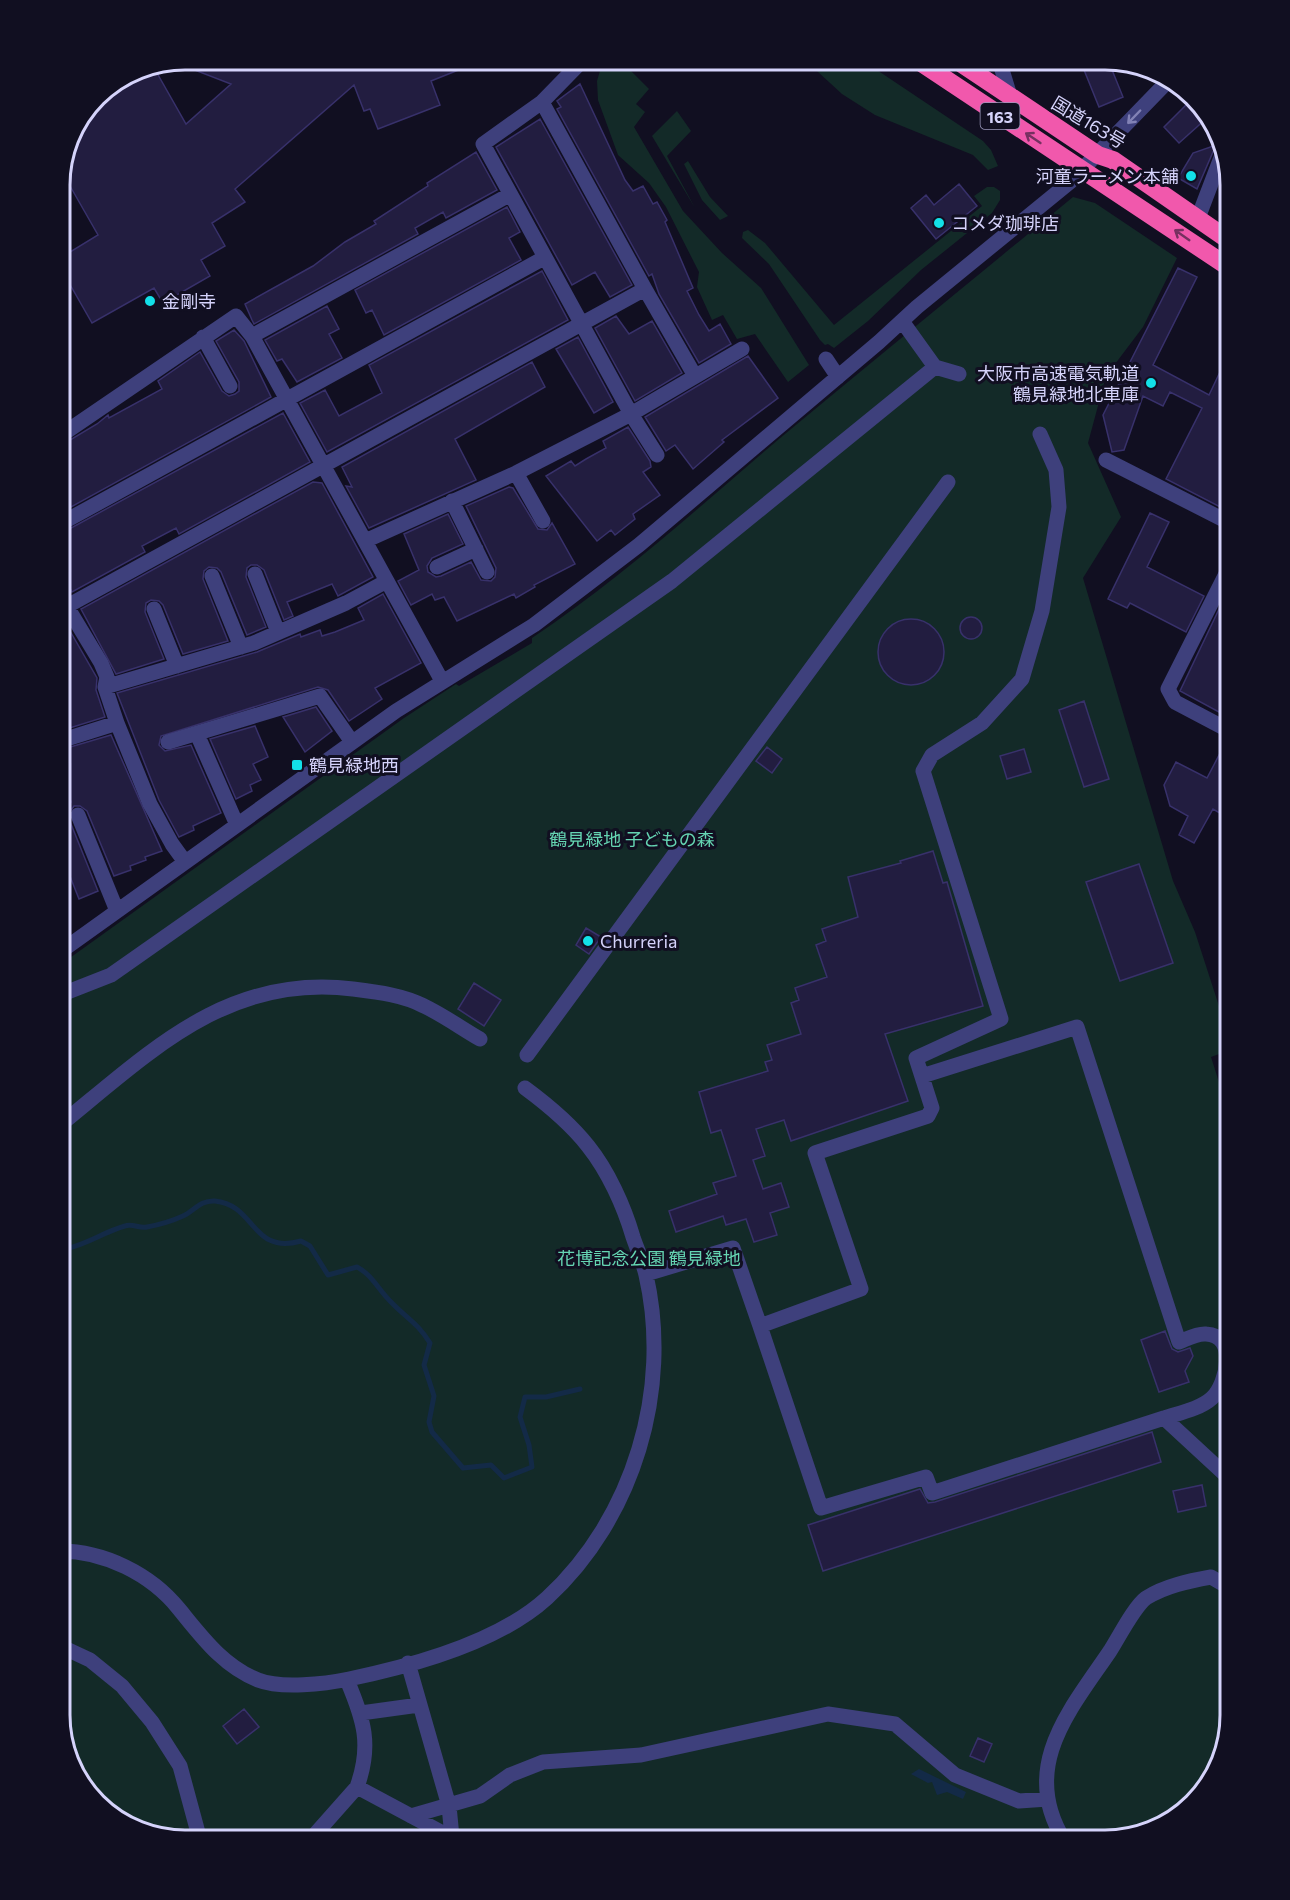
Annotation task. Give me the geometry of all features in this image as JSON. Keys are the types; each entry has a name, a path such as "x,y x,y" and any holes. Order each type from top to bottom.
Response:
{"highway":[{"name":"163","path":"933,71 1082,171 1130,199 1220,261"},
{"name":"国道163号","path":"972,71 1098,155 1113,160 1220,234"}],"street":[{"path":"574,70 543,102 483,144 581,325 657,455"},
{"path":"1002,71 1010,96"},
{"path":"71,944 352,742 442,681 534,625 574,596 689,505 902,321 1082,171 1163,87"},
{"path":"543,102 695,376"},
{"path":"1198,218 1218,165"},
{"path":"252,336 509,195"},
{"path":"71,518 544,258"},
{"path":"71,599 325,465 645,289"},
{"path":"71,428 236,316 252,336 288,399 442,681"},
{"path":"902,321 935,367 959,374"},
{"path":"203,337 230,386"},
{"path":"365,541 516,473 631,414 742,349"},
{"path":"822,362 834,380"},
{"path":"70,991 111,975 672,581 935,367"},
{"path":"760,1326 861,1289 815,1153 928,1116 932,1108 916,1058 1001,1019 923,771 932,755 982,723 1022,679 1042,611 1059,507 1056,470 1040,434"},
{"path":"1106,460 1220,518"},
{"path":"516,473 543,521"},
{"path":"527,1055 948,482"},
{"path":"452,501 487,572"},
{"path":"437,567 476,549"},
{"path":"255,574 278,632"},
{"path":"212,576 241,647"},
{"path":"105,687 241,647 346,603 387,581"},
{"path":"1220,586 1168,689 1175,702 1220,726"},
{"path":"154,609 177,666"},
{"path":"71,617 101,663 107,677 105,687 117,723 150,804 172,844 185,862"},
{"path":"168,742 320,696 352,742"},
{"path":"71,738 117,723"},
{"path":"197,734 237,825"},
{"path":"78,815 117,911"},
{"path":"70,1117 124,1073 192,1023 230,1003 283,990 337,987 382,992 423,1005 480,1039"},
{"path":"922,1076 1077,1027 1179,1342 1201,1334 1209,1334 1220,1339"},
{"path":"70,1552 90,1553 139,1573 177,1606 208,1647 260,1681 305,1685 347,1680 408,1664 451,1650 509,1624 546,1599 599,1536 627,1485 636,1459 652,1390 653,1331 646,1274 627,1215 589,1147 551,1107 525,1088"},
{"path":"646,1274 734,1248 821,1508 926,1477 932,1492 1200,1406 1216,1393 1220,1386"},
{"path":"1164,1418 1220,1470"},
{"path":"1059,1830 1048,1799 1048,1758 1058,1730 1143,1601 1183,1582 1211,1577 1220,1582"},
{"path":"70,1651 90,1660 122,1686 152,1722 180,1766 197,1829"},
{"path":"408,1664 449,1806 453,1829"},
{"path":"320,1829 357,1787 364,1767 367,1744 361,1713 347,1680"},
{"path":"361,1713 419,1705"},
{"path":"411,1816 480,1796 510,1775 543,1762 641,1755 828,1714 895,1724 956,1775 1019,1801 1048,1799"},
{"path":"357,1787 437,1829"}],"green space":[{"path":"600,70 630,70 649,89 636,104 645,112 634,127 683,211 722,253 761,288 809,365 788,382 755,334 737,339 723,315 712,320 697,287 699,272 666,207 649,183 618,155 598,100 597,81"},
{"path":"817,71 878,71 983,141 991,150 998,166 988,170 973,155 875,115 842,94"},
{"path":"677,111 691,131 667,156 695,208 652,136"},
{"path":"688,161 710,197 728,216 720,220 702,200 684,164"},
{"path":"987,187 994,187 1000,191 1000,200 992,213 921,270 868,321 834,348 828,344 825,345 820,340 769,264 742,238 743,232 748,230 765,243 834,325 982,206 974,196"},
{"name":"花博記念公園 鶴見緑地","path":"1073,197 1095,203 1177,258 1143,327 1106,376 1088,443 1121,517 1083,578 1173,881 1195,932 1220,1009 1220,1054 1211,1057 1220,1085 1220,1715 1219,1730 1211,1759 1196,1785 1175,1806 1149,1821 1120,1829 1105,1830 178,1829 135,1818 110,1801 90,1778 79,1759 71,1730 70,957 404,718 456,684 459,686 532,643 532,638 627,567"}],"water":[{"path":"919,1769 966,1792 963,1799 947,1792 937,1795 932,1782 928,1783 911,1774"}],"building":[{"path":"195,70 458,70 431,81 440,105 378,129 370,109 364,111 354,85 235,189 245,202 212,223 225,246 201,260 210,276 163,303 154,288 92,323 71,286 71,251 98,235 71,188 71,170 82,135 104,104 128,86 148,77 158,74 186,124 231,84"},
{"path":"1084,71 1112,71 1123,97 1099,107"},
{"path":"580,84 625,180 633,191 643,186 653,204 657,202 667,220 665,222 693,288 687,291 699,315 709,331 720,324 731,344 699,363 659,294 652,274 649,276 557,109 561,107 557,101"},
{"path":"1186,105 1201,123 1179,143 1164,127"},
{"path":"540,119 632,285 610,297 595,272 572,285 496,147"},
{"path":"1213,146 1214,150 1197,189 1178,178 1193,153"},
{"path":"476,152 497,190 446,218 443,212 415,228 418,234 254,324 245,304 313,266 345,242 376,224 374,221 428,186 427,183"},
{"name":"コメダ珈琲店","path":"959,184 977,206 936,239 911,208 926,195 934,205"},
{"path":"507,207 520,232 509,238 521,260 384,335 372,310 366,313 355,290"},
{"path":"1178,268 1197,277 1153,365 1209,395 1220,372 1220,507 1166,479 1202,408 1170,392 1163,406 1143,396 1124,450 1112,452 1103,415"},
{"path":"542,271 568,320 327,452 300,403 325,390 339,416 382,393 369,365"},
{"path":"327,306 339,329 329,334 342,358 297,382 282,359 277,361 265,340"},
{"path":"616,316 629,334 652,321 682,373 635,401 595,328"},
{"path":"234,330 244,341 271,397 71,507 71,440 108,415 109,418 162,389 158,381 200,352 222,391 229,396 239,391 239,382 216,341"},
{"path":"578,337 613,402 594,413 556,349"},
{"path":"748,356 778,398 722,440 724,442 693,469 675,445 666,451 645,417"},
{"path":"532,362 545,387 455,439 476,480 369,528 346,486 352,487 342,467"},
{"path":"283,413 310,462 179,534 176,528 142,546 145,552 72,592 71,528"},
{"path":"628,427 650,461 651,467 643,472 660,495 633,514 635,519 615,535 611,530 597,541 546,476 571,461 575,466 606,448 603,441"},
{"path":"313,482 322,483 373,577 338,596 332,584 287,602 293,616 284,620 264,570 257,565 251,565 247,568 246,577 266,627 247,635 221,572 217,568 209,567 204,571 203,579 228,641 183,654 163,605 159,601 151,600 146,603 145,612 164,659 116,674 81,609"},
{"path":"509,487 513,488 538,529 547,530 552,523 575,564 534,585 535,587 516,598 514,594 457,621 444,597 435,600 432,594 411,605 398,581 419,570 404,534 448,514 463,544 432,558 427,566 428,572 436,577 441,576 471,562 481,580 491,581 495,577 496,568 466,506"},
{"path":"1150,513 1169,522 1147,567 1204,596 1186,632 1130,603 1127,608 1108,599"},
{"path":"383,594 421,663 375,688 382,699 349,721 328,690 318,687 161,736 159,745 165,751 191,745 221,813 193,826 194,830 179,837 159,800 117,693 257,652 300,634 301,637 320,630 322,636 335,632 364,620 358,608"},
{"path":"1220,607 1220,713 1180,691"},
{"path":"971,617 979,620 982,628 979,636 971,639 963,636 960,628 963,620"},
{"path":"911,619 924,622 934,629 941,639 944,652 941,665 934,675 924,682 911,685 898,682 888,675 881,665 878,652 881,639 888,629 898,622"},
{"path":"71,632 97,678 96,690 105,717 71,728"},
{"path":"1084,701 1109,779 1084,787 1059,710"},
{"path":"316,707 332,731 305,752 283,717"},
{"path":"255,726 268,757 253,764 261,780 250,785 252,791 236,799 210,739"},
{"path":"111,735 162,851 130,866 131,870 114,876 87,811 80,806 74,806 71,811 71,747"},
{"path":"767,747 782,759 772,773 756,761"},
{"path":"1024,749 1031,772 1007,779 1000,756"},
{"path":"1220,753 1220,813 1213,809 1194,843 1179,835 1188,816 1170,806 1164,785 1176,762 1207,778"},
{"path":"71,823 98,891 79,899 71,878"},
{"path":"933,851 943,883 947,882 983,1006 885,1034 908,1101 791,1141 784,1120 756,1129 765,1156 753,1160 763,1189 781,1183 789,1207 770,1213 777,1235 754,1242 746,1219 726,1225 723,1216 676,1232 669,1211 717,1194 713,1183 736,1176 721,1130 711,1133 699,1092 768,1071 765,1062 772,1060 767,1045 801,1034 791,1003 799,1000 795,988 827,977 816,945 826,941 822,929 858,917 848,877 901,863 900,861"},
{"path":"1139,864 1173,963 1120,981 1086,882"},
{"name":"Churreria","path":"586,928 601,937 589,954 576,945"},
{"path":"474,983 501,1000 484,1026 458,1009"},
{"path":"1165,1331 1172,1349 1178,1352 1190,1348 1193,1356 1185,1371 1189,1382 1159,1392 1141,1340"},
{"path":"1152,1432 1161,1462 823,1571 808,1525 920,1489 928,1503 935,1502"},
{"path":"1202,1485 1206,1506 1178,1512 1173,1491"},
{"path":"244,1709 259,1727 237,1744 223,1726"},
{"path":"978,1738 992,1744 984,1762 970,1756"}],"waterway":[{"path":"70,1247 128,1225 144,1227 170,1221 187,1214 201,1204 215,1201 228,1204 239,1211 263,1236 272,1241 285,1243 301,1241 310,1246 328,1275 357,1267 371,1278 390,1301 421,1330 430,1343 424,1365 434,1396 429,1422 432,1432 463,1468 491,1465 504,1478 532,1467 529,1445 520,1417 525,1397 546,1397 580,1389"}],"place":[{"name":"河童ラーメン本舗","path":"1191,176"},
{"name":"コメダ珈琲店","path":"939,223"},
{"name":"金剛寺","path":"150,301"},
{"name":"大阪市高速電気軌道 鶴見緑地北車庫","path":"1151,383"},
{"name":"鶴見緑地西","path":"297,765"},
{"name":"Churreria","path":"588,941"}],"park label":[{"name":"鶴見緑地 子どもの森","path":"632,839"}]}
